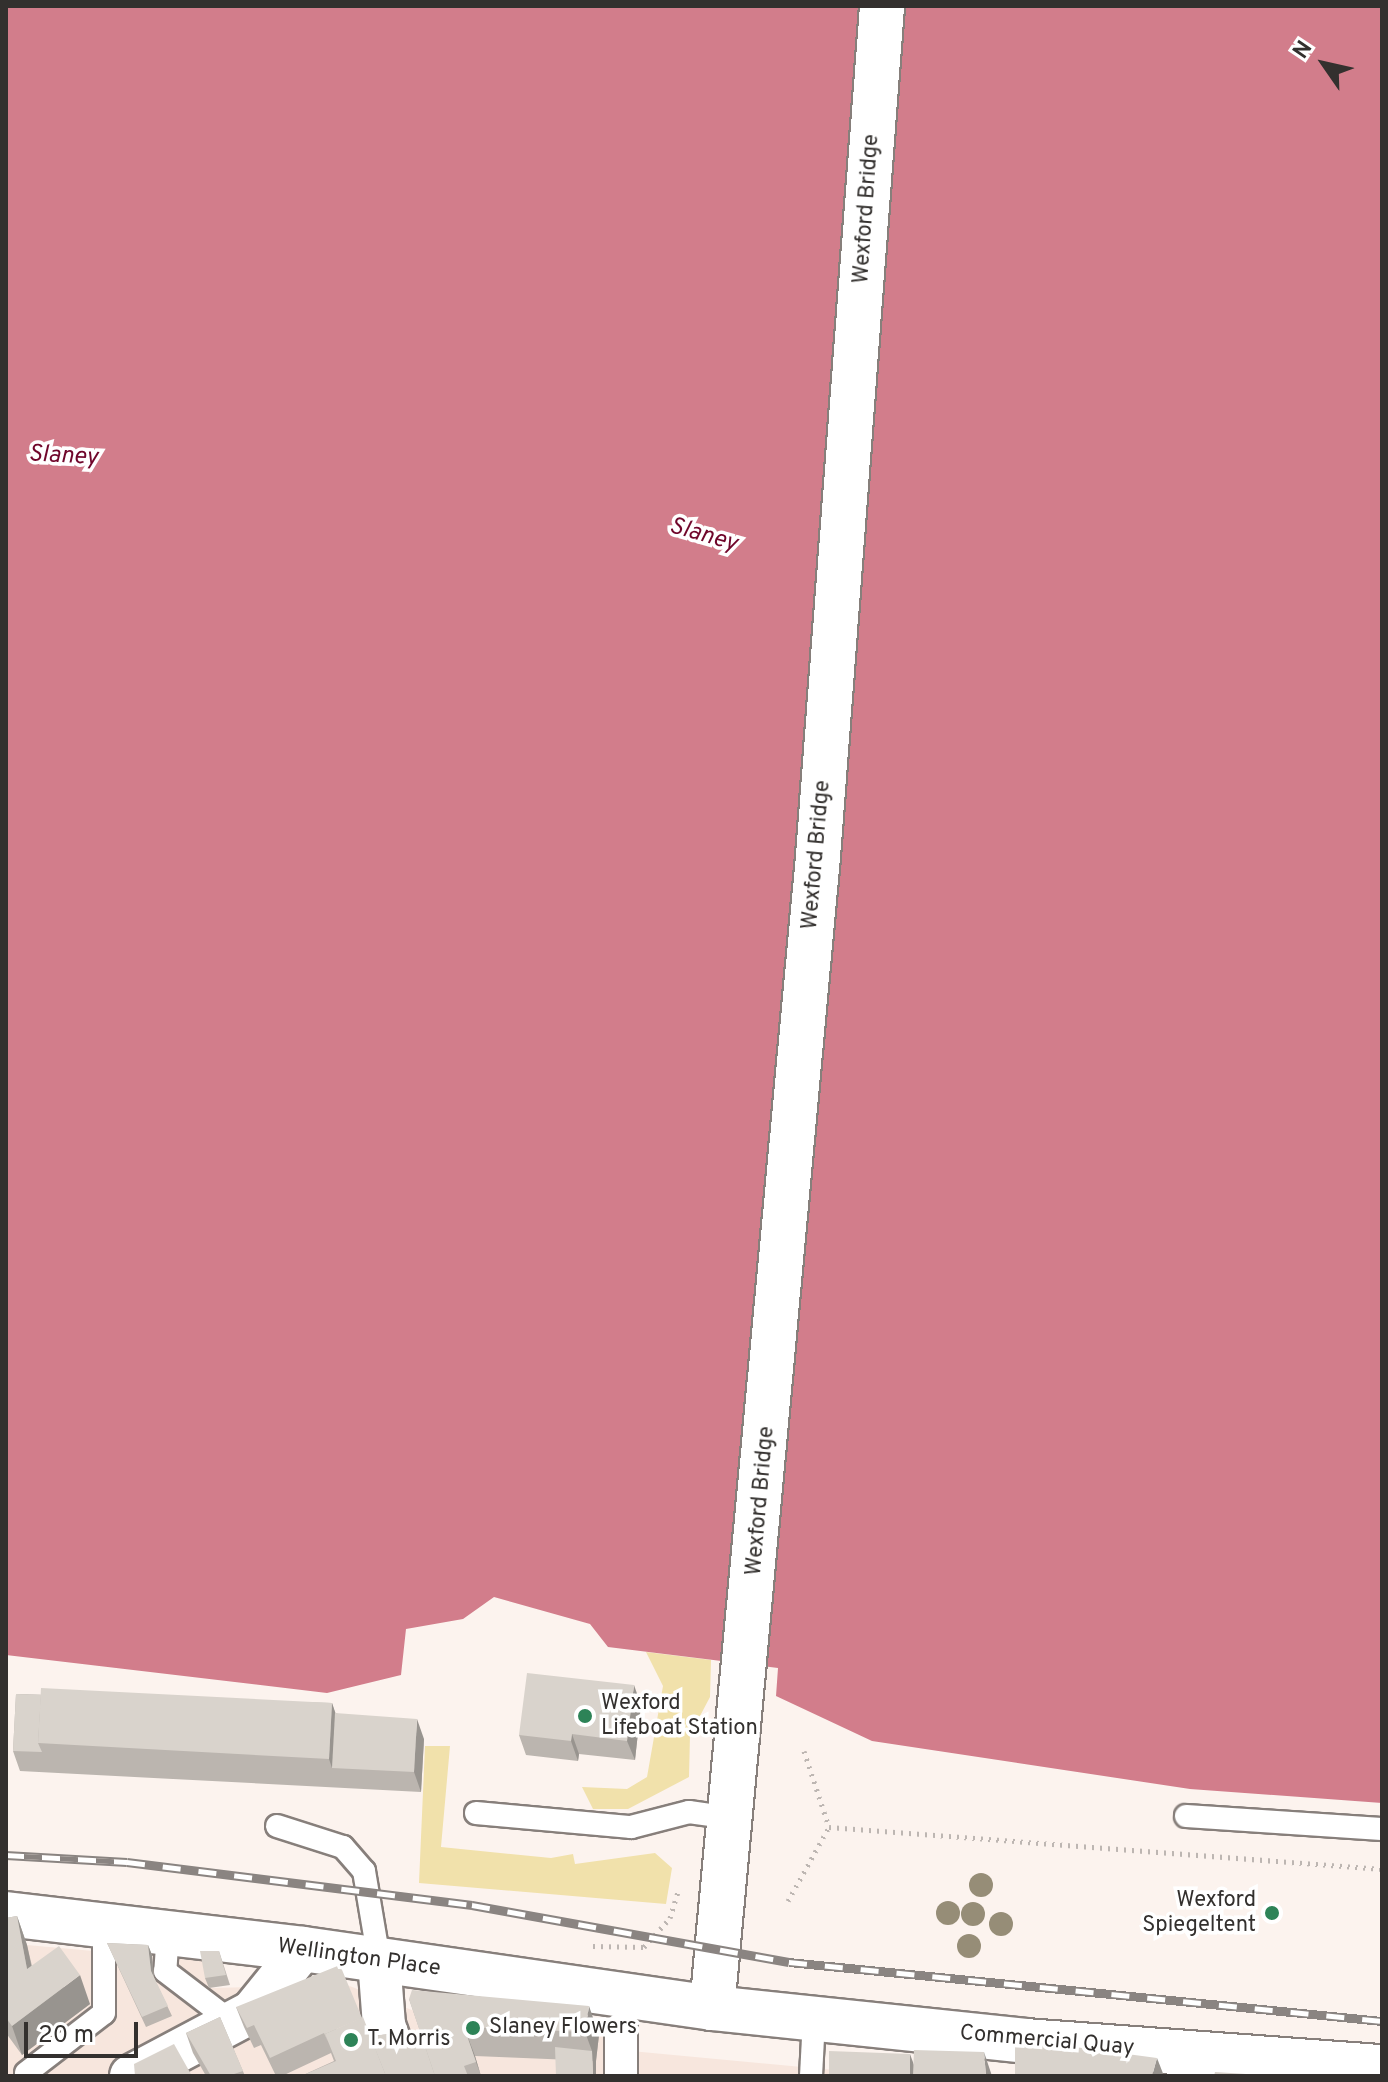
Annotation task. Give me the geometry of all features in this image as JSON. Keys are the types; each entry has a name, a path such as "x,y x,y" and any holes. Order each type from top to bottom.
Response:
{"main road":[{"name":"Wexford Bridge","path":"712,2008 743,1704 818,856 882,6"},
{"name":"Wellington Place","path":"6,1914 104,1923 303,1949 712,2008"},
{"name":"Commercial Quay","path":"712,2008 814,2019 1024,2058 1222,2066 1382,2067"}],"street":[{"path":"130,2074 252,2012 303,1949"},
{"path":"379,1960 384,2025 402,2076"},
{"path":"621,2029 621,2076"}],"lane":[{"path":"476,1813 631,1827 689,1812 731,1818"},
{"path":"1186,1816 1382,1829"},
{"path":"277,1826 343,1847 364,1871 379,1960"},
{"path":"26,2073 104,2013 104,1923"},
{"path":"168,1932 165,1971 232,2022"},
{"path":"811,2076 814,2019"}],"path":[{"path":"788,1901 829,1827 804,1751"},
{"path":"829,1827 1382,1869"},
{"path":"575,1988 580,1944 644,1947 670,1918 680,1886"}],"shaded area":[{"path":"646,1652 711,1660 710,1697 690,1735 689,1777 628,1809 593,1809 582,1787 627,1789 647,1777 663,1686"},
{"path":"425,1746 450,1746 441,1847 551,1858 573,1854 575,1864 655,1853 672,1868 666,1904 419,1883"},
{"path":"27,1945 204,1961 209,1988 347,1985 430,2017 606,2030 631,2051 898,2076 6,2076 6,1948"}],"water":[{"name":"Slaney","path":"6,6 1382,6 1382,1803 1190,1789 872,1741 776,1696 778,1668 608,1647 590,1624 494,1597 463,1619 406,1629 401,1675 327,1693 6,1655"}],"building":[{"name":"Wexford Lifeboat Station","path":"527,1673 634,1685 627,1741 572,1734 571,1741 519,1735"},
{"path":"41,1688 332,1703 329,1759 38,1743"},
{"path":"16,1694 41,1695 38,1743 42,1752 13,1751"},
{"path":"335,1713 417,1719 414,1772 332,1768"},
{"path":"17,1916 27,1969 59,1946 80,1975 12,2026 6,2018 6,1918"},
{"path":"107,1943 148,1945 151,1971 168,2006 142,2017"},
{"path":"200,1951 219,1951 226,1975 205,1978"},
{"path":"340,1965 362,2018 325,2034 328,2042 324,2033 270,2058 254,2025 247,2028 236,2007"},
{"path":"412,1990 589,2006 585,2032 464,2027 476,2062 464,2066 468,2076 435,2076 409,1999"},
{"path":"220,2017 243,2071 228,2076 211,2076 186,2033"},
{"path":"363,2017 386,2076 301,2076 336,2061 325,2034"},
{"path":"420,2031 435,2076 386,2076 370,2036"},
{"path":"1015,2039 1157,2058 1152,2076 1015,2076"},
{"path":"174,2044 192,2076 135,2076 134,2064"},
{"path":"555,2047 592,2051 593,2076 556,2076"},
{"path":"914,2050 984,2052 986,2076 913,2076"},
{"path":"829,2051 910,2054 910,2076 829,2076"},
{"path":"1215,2072 1277,2076 1214,2076"}],"railway":[{"path":"6,1855 127,1862 472,1905 789,1962 1382,2021"}],"place":[{"name":"Wexford Lifeboat Station","path":"585,1716"},
{"name":"Wexford Spiegeltent","path":"1272,1913"},
{"name":"Slaney Flowers","path":"473,2028"},
{"name":"T. Morris","path":"351,2040"}]}
